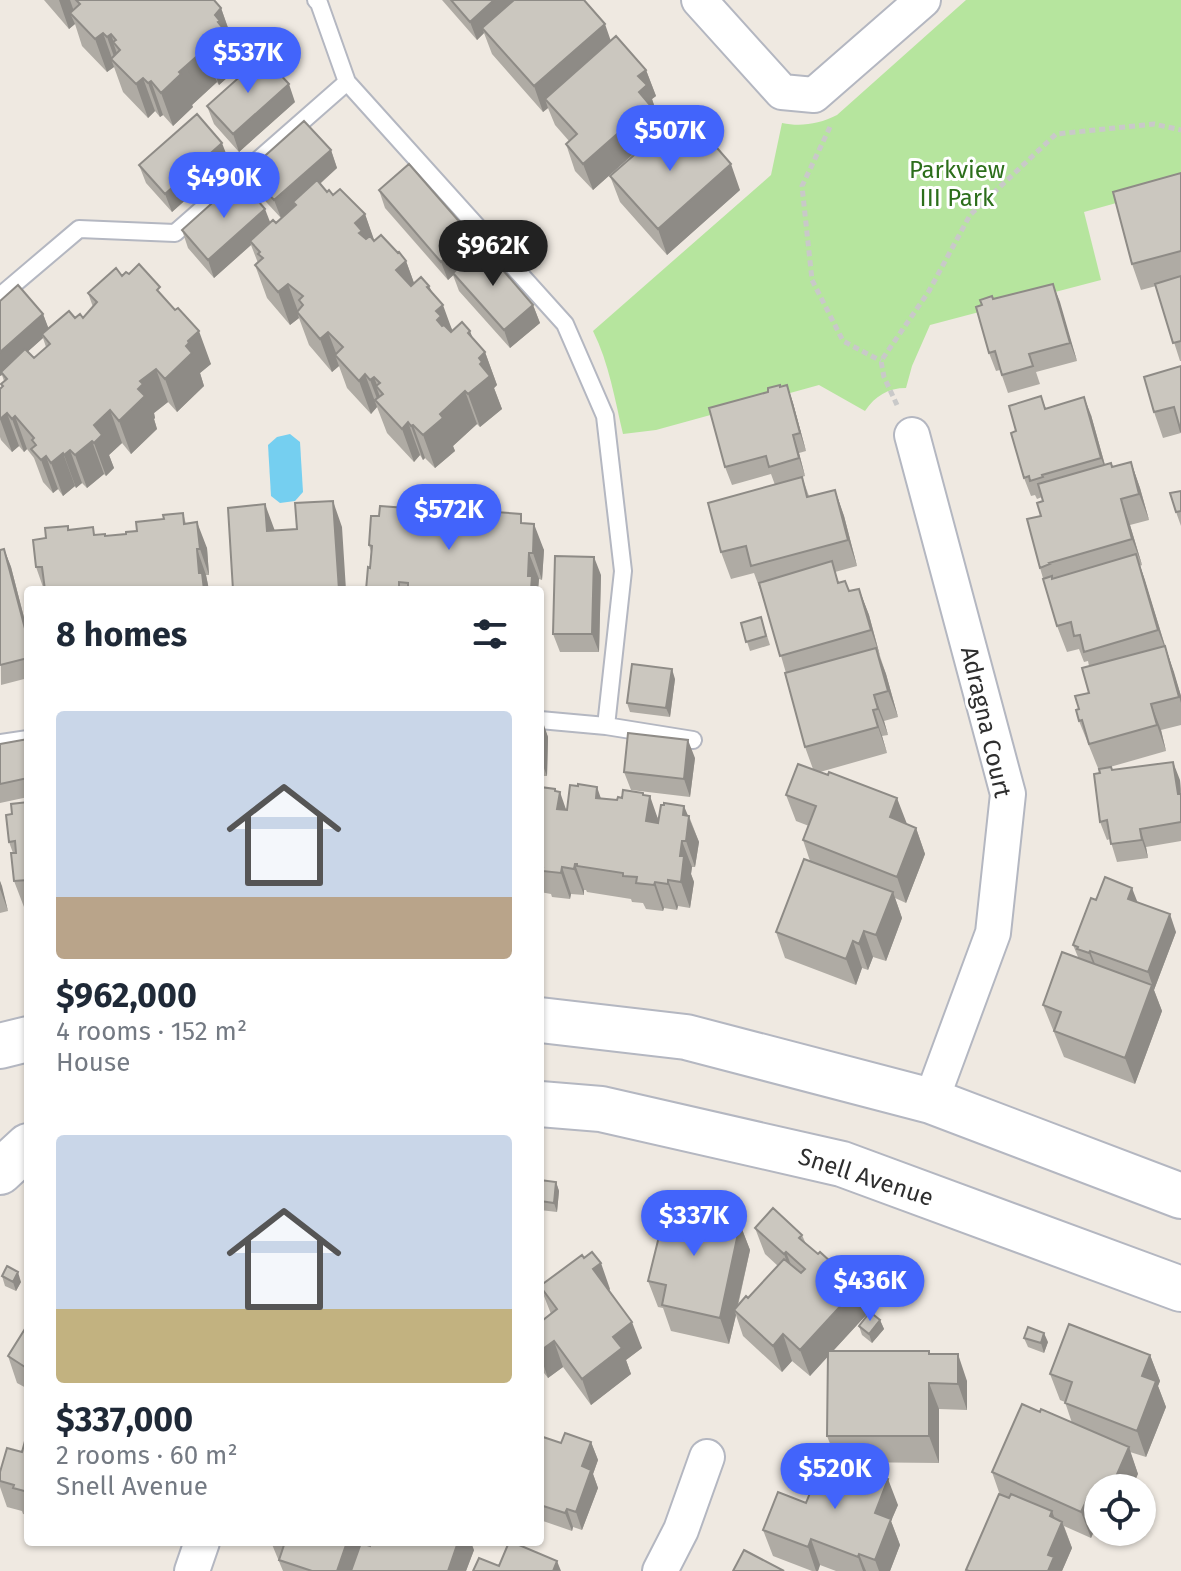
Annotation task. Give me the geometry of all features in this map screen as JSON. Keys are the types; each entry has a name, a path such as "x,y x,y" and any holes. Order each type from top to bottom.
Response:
{"main road":[{"path":"544,1020 686,1037 931,1101 1181,1196"},
{"path":"0,1046 24,1040"},
{"name":"Snell Avenue","path":"544,1104 601,1109 842,1164 1181,1289"},
{"path":"0,1133 24,1128"},
{"path":"0,1172 24,1150"}],"street":[{"path":"699,0 782,92 814,95 923,0"},
{"name":"Adragna Court","path":"912,435 1008,794 993,933 931,1101"},
{"path":"660,1571 681,1530 707,1457"},
{"path":"192,1571 201,1546"}],"lane":[{"path":"316,0 347,82 565,324 605,416 623,571 606,726"},
{"path":"0,296 79,229 175,233 347,82"},
{"path":"544,720 606,726 693,740"},
{"path":"0,743 24,740"}],"path":[{"path":"814,95 831,126 802,186 812,280 843,341 881,361"},
{"path":"912,435 884,377 881,361 929,291 970,215 1056,134 1154,124 1181,130"}],"green space":[{"name":"Parkview III Park","path":"966,0 1181,0 1181,185 1084,212 1101,280 930,325 906,388 882,394 865,411 819,385 656,430 623,434 607,369 593,331 771,175 782,123 810,124 837,115"}],"water":[{"path":"290,434 300,442 303,492 295,501 280,503 271,496 268,445 277,437"}],"building":[{"path":"76,0 214,0 221,8 215,15 227,33 179,72 181,74 161,93 151,81 148,83 143,78 136,84 111,59 120,50 113,42 116,40 111,34 107,37 103,33 95,39 70,13 80,4"},
{"path":"451,0 494,0 470,22"},
{"path":"514,0 584,0 605,24 534,86 482,28"},
{"path":"616,36 646,70 638,76 647,85 639,92 650,105 583,164 566,144 577,134 545,99"},
{"path":"263,56 289,84 233,134 207,106"},
{"path":"197,114 222,143 165,194 139,165"},
{"path":"304,121 331,150 274,200 248,171"},
{"path":"697,125 731,164 658,229 610,176 664,129 676,143"},
{"path":"409,164 471,235 441,262 379,190"},
{"path":"1181,173 1181,251 1132,264 1113,192"},
{"path":"239,179 265,209 208,260 182,230"},
{"path":"317,180 333,195 340,189 365,214 355,223 362,231 359,233 366,239 370,236 374,241 381,235 399,252 406,261 396,270 411,286 421,277 429,286 443,305 436,311 441,316 437,320 442,326 451,332 462,322 485,352 479,358 480,364 490,376 468,394 465,391 440,414 443,418 423,435 408,422 402,429 375,400 383,394 376,386 380,383 374,377 370,380 365,374 359,381 335,355 343,347 328,332 320,339 297,312 303,305 299,300 303,296 288,284 278,292 255,265 263,258 250,241 296,205 293,202"},
{"path":"482,246 533,305 504,330 453,273"},
{"path":"139,264 160,287 157,290 199,331 186,346 192,353 165,379 156,369 140,381 143,384 138,389 145,396 119,421 110,410 94,425 102,435 94,443 92,441 75,455 70,450 63,453 51,463 46,456 41,460 31,449 36,445 32,440 34,438 15,416 12,419 7,413 0,419 0,389 7,379 1,372 25,349 34,358 50,344 42,334 69,311 75,318 80,314 83,318 97,302 88,293 116,268 122,276 126,272 129,274"},
{"path":"1181,276 1181,341 1173,343 1155,284"},
{"path":"1053,284 1070,343 1029,354 1033,366 1002,375 995,351 989,353 976,307 982,305 980,300 992,296 993,299"},
{"path":"18,285 43,314 0,352 0,301"},
{"path":"1181,366 1181,432 1174,407 1154,412 1144,377"},
{"path":"787,385 800,433 793,435 799,458 769,467 766,456 725,467 709,408 768,392 768,388"},
{"path":"1041,396 1045,409 1084,397 1101,458 1030,481 1029,476 1024,478 1011,433 1016,431 1009,406"},
{"path":"1131,462 1139,494 1121,499 1132,539 1040,568 1027,519 1041,516 1037,503 1043,501 1038,484 1111,463 1112,467"},
{"path":"802,477 807,497 835,490 848,540 751,566 746,546 721,552 708,503"},
{"path":"1181,491 1181,511 1176,512 1170,493"},
{"path":"333,501 339,586 233,586 228,508 265,504 267,531 297,529 295,503"},
{"path":"380,506 406,508 405,511 432,513 431,522 462,526 473,525 474,515 496,516 496,512 521,514 521,523 534,524 533,553 529,553 528,576 532,576 531,586 408,586 408,583 399,582 399,586 366,586 372,546 369,545 371,516 379,516"},
{"path":"183,513 184,524 197,522 199,573 202,573 204,586 44,586 42,567 36,567 33,540 46,538 45,528 68,526 68,530 93,527 94,535 126,534 137,531 136,522"},
{"path":"4,549 24,625 24,659 0,665 0,550"},
{"path":"1136,554 1158,630 1084,652 1080,635 1074,636 1071,622 1057,626 1043,579"},
{"path":"555,556 594,557 592,634 553,634"},
{"path":"832,561 838,583 845,581 849,591 859,589 871,630 780,656 759,583"},
{"path":"761,617 766,636 746,642 741,623"},
{"path":"1165,646 1179,697 1151,704 1157,725 1089,744 1076,710 1079,709 1075,696 1089,693 1082,668"},
{"path":"876,648 888,691 874,695 878,709 873,710 878,727 805,747 785,673"},
{"path":"632,664 672,669 666,708 627,703"},
{"path":"628,733 688,740 684,779 624,772"},
{"path":"24,740 24,779 0,784 0,744"},
{"path":"1173,762 1178,794 1181,794 1181,822 1140,829 1142,840 1111,844 1107,820 1100,822 1094,774 1100,773 1099,769 1111,767 1112,770"},
{"path":"798,764 828,775 829,772 897,798 890,817 916,828 897,877 803,840 816,806 786,795"},
{"path":"570,785 597,787 596,798 617,800 618,797 622,798 623,790 650,796 646,821 658,823 664,803 684,806 683,815 689,816 686,841 682,841 680,856 684,856 681,882 636,883 637,877 577,864 574,869 562,867 561,873 544,871 544,788 560,792 557,809 567,810"},
{"path":"24,802 24,880 14,881 11,853 16,853 15,841 9,842 6,815 12,814 11,804"},
{"path":"804,859 893,892 876,935 864,931 859,944 853,941 846,959 776,932"},
{"path":"1105,877 1132,888 1128,899 1170,914 1148,972 1077,949 1073,945 1091,898 1096,900"},
{"path":"1062,952 1152,985 1125,1058 1054,1031 1061,1012 1043,1005"},
{"path":"544,1180 556,1182 554,1203 544,1202"},
{"path":"669,1196 703,1204 700,1215 740,1224 720,1318 662,1305 666,1285 648,1281"},
{"path":"773,1208 802,1235 799,1238 818,1254 820,1252 858,1287 800,1350 783,1334 773,1346 734,1310 784,1259 801,1273 805,1269 755,1228"},
{"path":"592,1252 601,1263 593,1269 632,1322 613,1337 622,1348 582,1379 554,1341 544,1348 544,1319 557,1309 544,1291 544,1283 582,1255 584,1258"},
{"path":"7,1266 18,1272 13,1282 2,1276"},
{"path":"870,1312 880,1320 869,1334 859,1326"},
{"path":"1069,1324 1150,1355 1142,1376 1156,1381 1137,1431 1065,1403 1072,1382 1050,1374"},
{"path":"1028,1327 1044,1333 1041,1343 1024,1338"},
{"path":"24,1330 24,1366 8,1356"},
{"path":"828,1351 958,1354 958,1384 929,1383 929,1436 827,1436"},
{"path":"1022,1404 1040,1412 1041,1409 1129,1447 1117,1474 1084,1474 1084,1506 1081,1512 992,1472"},
{"path":"565,1433 591,1442 582,1466 591,1470 576,1512 567,1509 565,1513 544,1506 544,1437 561,1443"},
{"path":"24,1445 24,1491 0,1481 7,1448 22,1452"},
{"path":"825,1455 888,1479 875,1513 891,1519 875,1560 859,1554 858,1557 811,1539 808,1547 763,1530 778,1492 806,1503"},
{"path":"999,1494 1009,1498 1011,1494 1052,1511 1050,1516 1062,1522 1048,1555 1054,1557 1048,1571 966,1570"},
{"path":"284,1546 346,1546 337,1571 312,1571 279,1560"},
{"path":"360,1546 457,1546 448,1571 351,1571"},
{"path":"507,1546 521,1546 557,1561 553,1571 473,1571 479,1558 499,1566"},
{"path":"744,1550 784,1571 733,1571"}]}
